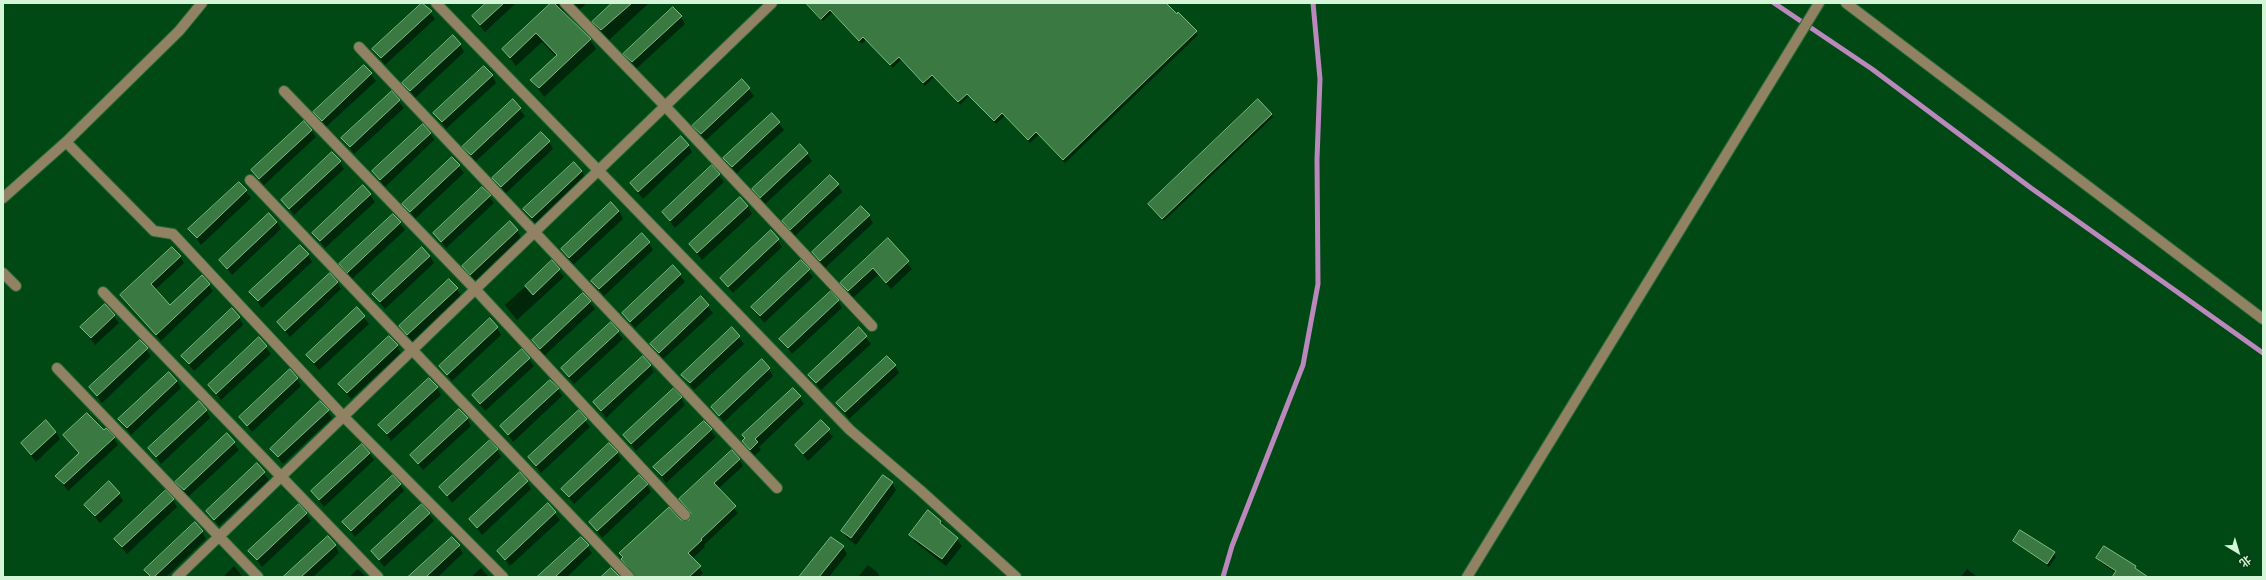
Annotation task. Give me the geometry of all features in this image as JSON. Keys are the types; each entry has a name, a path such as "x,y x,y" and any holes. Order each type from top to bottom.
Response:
{"street":[{"path":"3,198 66,142 179,31 202,3"},
{"path":"436,3 597,171 704,277 778,358 850,430 920,490 1016,577"},
{"path":"565,3 665,106 872,326"},
{"path":"177,577 772,3"},
{"path":"1467,577 1819,3"},
{"path":"1846,3 2263,319"},
{"path":"359,47 533,233 777,488"},
{"path":"284,92 475,289 685,515"},
{"path":"66,142 154,231 174,234 343,416 503,577"},
{"path":"250,180 629,577"},
{"path":"3,273 16,286"},
{"path":"103,292 282,475 378,577"},
{"path":"57,368 258,577"}],"building":[{"path":"422,3 432,11 381,58 372,49"},
{"path":"486,3 504,3 480,25 472,16"},
{"path":"551,3 554,3 591,39 539,88 530,80 557,55 536,33 510,58 502,49"},
{"path":"612,3 632,3 601,30 592,22"},
{"path":"806,3 1166,3 1177,14 1178,12 1197,31 1063,160 1036,132 1028,140 1002,113 994,121 967,94 958,102 932,75 923,83 899,57 890,65 863,37 859,41 830,10 821,19"},
{"path":"673,7 682,16 632,62 623,54"},
{"path":"453,35 461,44 410,91 402,83"},
{"path":"364,65 372,73 322,121 313,112"},
{"path":"484,66 493,75 442,122 433,113"},
{"path":"742,79 750,88 701,134 692,126"},
{"path":"392,91 400,100 350,147 341,138"},
{"path":"513,99 521,108 471,155 462,147"},
{"path":"1258,99 1272,114 1162,219 1148,204"},
{"path":"772,113 780,122 732,167 723,158"},
{"path":"304,121 312,130 259,179 251,170"},
{"path":"423,124 431,133 380,180 372,171"},
{"path":"541,132 550,141 501,187 492,178"},
{"path":"681,136 689,145 638,192 630,183"},
{"path":"800,144 808,153 760,198 752,189"},
{"path":"332,152 341,161 289,209 281,200"},
{"path":"452,157 460,165 410,212 402,204"},
{"path":"574,162 582,171 532,218 523,209"},
{"path":"712,165 720,174 670,221 662,212"},
{"path":"830,175 839,184 790,230 782,221"},
{"path":"239,182 247,190 197,238 188,229"},
{"path":"363,185 371,194 320,241 312,233"},
{"path":"482,187 491,195 441,242 433,233"},
{"path":"740,197 748,206 697,253 689,244"},
{"path":"611,202 619,211 569,258 561,249"},
{"path":"861,206 870,215 820,261 812,252"},
{"path":"269,213 277,222 227,269 219,260"},
{"path":"393,214 401,222 347,273 339,264"},
{"path":"510,221 518,230 470,275 462,266"},
{"path":"771,230 779,239 728,287 720,278"},
{"path":"642,233 650,242 599,289 591,281"},
{"path":"888,238 909,261 886,283 873,268 848,291 840,283"},
{"path":"300,245 309,254 258,301 249,292"},
{"path":"172,247 181,256 151,284 170,305 202,275 210,284 156,335 120,295"},
{"path":"422,247 430,256 380,302 372,294"},
{"path":"552,260 560,269 533,295 525,286"},
{"path":"801,260 810,269 760,316 751,307"},
{"path":"673,265 681,274 630,322 622,313"},
{"path":"330,273 338,282 285,331 277,322"},
{"path":"449,279 458,288 407,335 399,326"},
{"path":"831,291 839,300 788,348 779,339"},
{"path":"583,293 591,301 540,349 532,340"},
{"path":"701,296 709,305 659,353 650,344"},
{"path":"105,304 115,315 91,338 80,327"},
{"path":"357,307 365,316 314,363 306,355"},
{"path":"232,308 240,317 189,364 181,356"},
{"path":"490,318 498,327 447,375 439,366"},
{"path":"611,322 619,331 569,377 561,368"},
{"path":"732,327 740,336 690,383 681,375"},
{"path":"859,327 867,336 816,383 808,375"},
{"path":"389,336 398,345 347,393 338,384"},
{"path":"259,337 267,346 216,394 208,385"},
{"path":"140,340 148,348 97,396 89,387"},
{"path":"522,349 530,358 480,404 472,395"},
{"path":"643,356 651,365 601,411 593,402"},
{"path":"887,356 896,365 845,412 836,403"},
{"path":"762,359 770,368 719,416 711,407"},
{"path":"290,369 298,378 247,426 239,417"},
{"path":"169,372 177,381 127,428 118,419"},
{"path":"429,378 438,387 387,434 378,425"},
{"path":"550,380 559,388 508,435 500,426"},
{"path":"674,388 682,397 631,444 623,435"},
{"path":"793,388 801,396 755,439 758,442 750,450 742,441 745,438 742,435"},
{"path":"199,401 207,410 156,457 148,448"},
{"path":"320,401 329,410 278,457 270,449"},
{"path":"459,409 468,418 418,464 410,455"},
{"path":"579,410 587,419 536,466 528,457"},
{"path":"87,413 104,430 106,428 115,437 64,484 55,476 79,453 63,435"},
{"path":"46,420 56,432 31,455 21,443"},
{"path":"821,420 830,429 803,454 795,445"},
{"path":"704,421 712,429 662,476 653,467"},
{"path":"227,433 235,442 184,490 175,482"},
{"path":"490,440 498,449 447,496 439,487"},
{"path":"609,443 618,452 569,497 561,489"},
{"path":"362,444 370,453 319,500 311,491"},
{"path":"732,450 740,459 714,483 736,506 688,553 701,566 689,577 635,577 621,559 623,557 619,553 669,507 681,520 689,520 691,513 679,499"},
{"path":"257,463 265,472 214,520 206,511"},
{"path":"520,472 528,481 477,528 469,519"},
{"path":"393,475 401,484 351,531 342,522"},
{"path":"639,475 648,484 597,531 589,522"},
{"path":"883,475 893,482 851,538 841,531"},
{"path":"109,481 120,493 95,516 84,505"},
{"path":"166,490 174,499 122,547 114,539"},
{"path":"548,503 556,512 505,560 497,551"},
{"path":"299,504 307,513 257,560 248,551"},
{"path":"422,504 430,513 379,560 371,551"},
{"path":"928,510 941,521 940,523 958,538 942,559 909,535"},
{"path":"195,522 203,531 154,577 151,577 144,570"},
{"path":"2020,530 2055,552 2047,564 2013,541"},
{"path":"328,536 336,545 301,577 283,577"},
{"path":"452,537 460,545 426,577 408,577"},
{"path":"581,537 589,545 555,577 537,577"},
{"path":"831,537 844,546 819,577 799,577"},
{"path":"2104,546 2136,566 2135,568 2148,577 2112,577 2116,571 2096,558"},
{"path":"611,568 620,577 601,577"}],"waterway":[{"path":"1223,577 1232,546 1303,365 1318,284 1317,159 1320,79 1313,3"},
{"path":"1774,3 1872,69 2031,188 2263,353"}]}
